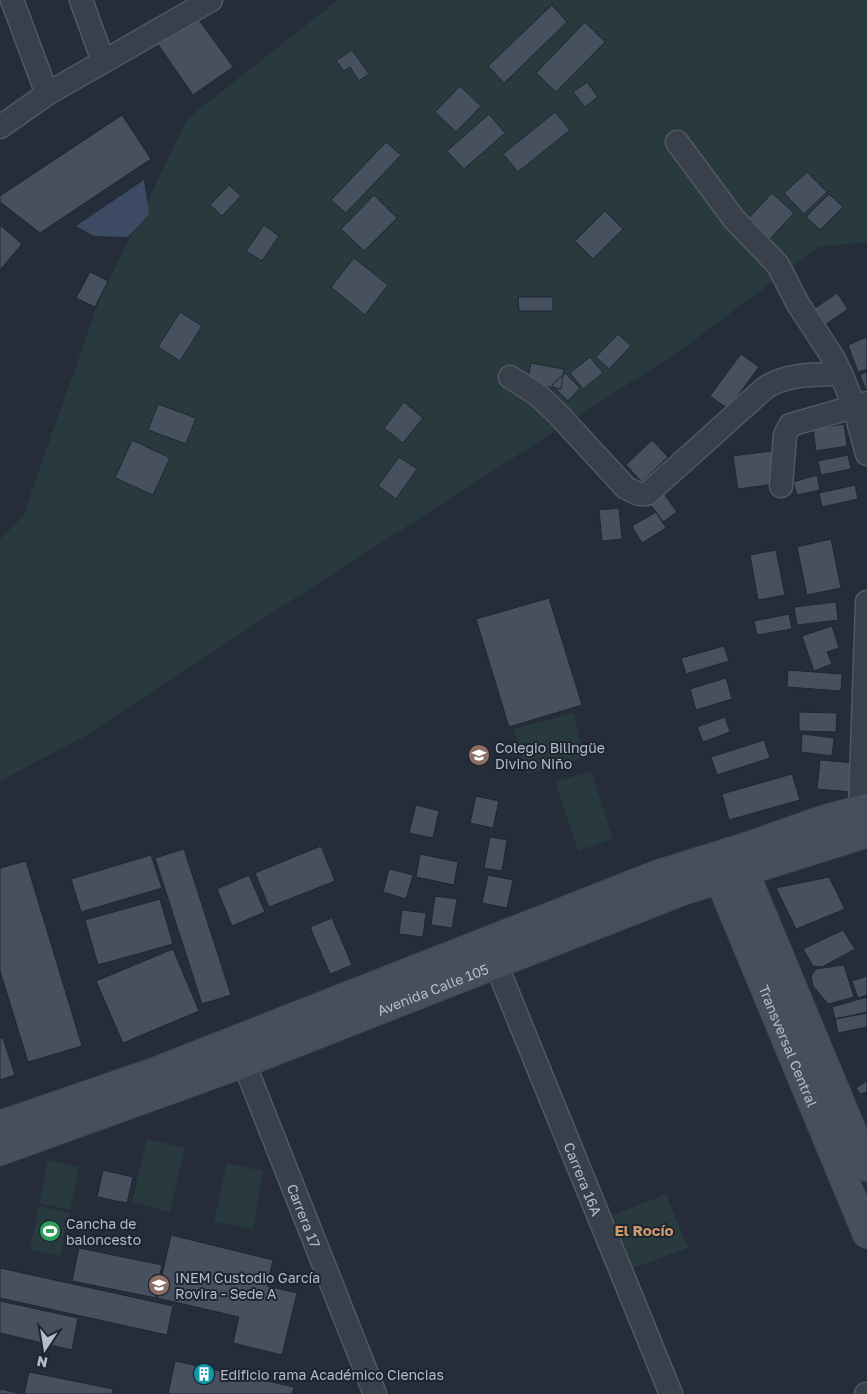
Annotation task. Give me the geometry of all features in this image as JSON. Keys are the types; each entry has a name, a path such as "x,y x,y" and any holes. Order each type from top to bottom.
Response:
{"main road":[{"name":"Avenida Calle 105","path":"0,1125 161,1070 659,874 727,864 864,821"},
{"name":"Avenida Calle 105","path":"0,1151 244,1063 661,899 727,864"},
{"name":"Transversal Central","path":"727,864 867,1167"},
{"name":"Transversal Central","path":"727,864 867,1234"}],"street":[{"path":"12,0 48,94"},
{"path":"81,0 103,61"},
{"path":"0,127 48,94 211,0"},
{"path":"677,142 734,219 778,265 798,304 861,405 867,454"},
{"path":"510,377 538,395 558,414 626,488 639,494 647,494 775,381 795,376 841,374"},
{"path":"781,486 785,435 790,425 861,405"},
{"path":"864,821 867,602"},
{"name":"Carrera 16A","path":"496,964 671,1394"},
{"name":"Carrera 17","path":"244,1063 375,1394"}],"shaded area":[{"path":"338,0 867,0 867,242 819,247 681,350 258,622 85,736 0,781 0,539 23,516 99,301 188,118"},
{"path":"573,713 585,758 527,774 514,729"},
{"path":"591,771 613,839 578,851 555,782"},
{"path":"147,1139 185,1148 170,1212 132,1202"},
{"name":"Cancha de baloncesto","path":"48,1160 79,1167 70,1210 39,1203"},
{"path":"227,1163 263,1171 253,1230 214,1221"},
{"path":"666,1194 688,1248 633,1268 613,1215"},
{"name":"Cancha de baloncesto","path":"39,1206 70,1213 60,1256 30,1249"}],"water":[{"path":"144,180 149,214 128,237 94,236 76,226"}],"building":[{"path":"552,5 567,22 504,83 488,66"},
{"path":"196,16 233,67 193,95 157,43"},
{"path":"585,22 605,42 556,92 536,73"},
{"path":"352,50 369,74 359,81 350,67 344,71 336,61"},
{"path":"587,82 598,97 585,107 573,92"},
{"path":"460,86 481,106 456,132 435,112"},
{"path":"555,112 570,130 518,172 503,154"},
{"path":"489,114 505,133 464,169 447,151"},
{"path":"122,115 151,159 40,233 0,202 0,196"},
{"path":"386,142 401,155 346,213 331,200"},
{"path":"807,172 827,192 804,214 784,193"},
{"path":"229,185 241,196 222,216 210,205"},
{"path":"772,193 794,213 767,242 745,222"},
{"path":"829,194 843,207 820,230 806,217"},
{"path":"374,195 397,218 364,251 341,229"},
{"path":"605,211 623,229 593,259 575,241"},
{"path":"0,225 22,244 0,270"},
{"path":"264,225 279,236 262,261 246,251"},
{"path":"354,258 388,285 365,315 331,287"},
{"path":"90,272 108,281 95,307 76,298"},
{"path":"837,293 848,309 822,327 811,311"},
{"path":"518,297 553,297 553,311 519,311"},
{"path":"180,312 202,326 180,361 158,347"},
{"path":"618,334 631,346 609,369 596,357"},
{"path":"867,337 867,369 858,372 848,345"},
{"path":"741,354 759,367 728,409 710,396"},
{"path":"590,357 603,373 583,389 570,373"},
{"path":"531,363 564,369 561,389 527,383"},
{"path":"867,372 867,393 860,375"},
{"path":"565,373 580,388 568,401 552,385"},
{"path":"404,402 423,418 403,443 384,428"},
{"path":"158,404 196,418 186,444 148,430"},
{"path":"844,424 847,446 816,451 813,429"},
{"path":"132,440 170,458 153,495 115,478"},
{"path":"652,440 668,457 642,482 626,465"},
{"path":"771,451 775,484 738,489 733,456"},
{"path":"848,455 851,469 821,475 818,461"},
{"path":"399,457 417,469 396,499 378,486"},
{"path":"817,475 820,490 797,495 793,482"},
{"path":"855,485 858,499 822,507 819,493"},
{"path":"662,491 677,512 663,522 648,501"},
{"path":"619,508 622,539 602,541 599,510"},
{"path":"656,512 666,528 642,543 632,526"},
{"path":"831,539 841,588 807,595 797,547"},
{"path":"776,550 785,595 758,600 750,555"},
{"path":"549,598 582,705 509,727 476,619"},
{"path":"836,602 838,620 797,625 794,607"},
{"path":"789,614 792,629 757,635 754,621"},
{"path":"832,626 839,648 827,652 832,664 814,671 802,636"},
{"path":"724,646 729,661 686,674 681,658"},
{"path":"788,670 842,674 841,691 787,687"},
{"path":"726,678 732,699 696,710 690,689"},
{"path":"799,712 837,713 836,732 799,731"},
{"path":"725,717 730,732 703,742 697,727"},
{"path":"802,734 834,738 832,756 801,752"},
{"path":"764,740 770,758 717,775 711,757"},
{"path":"820,760 854,763 852,792 817,789"},
{"path":"792,774 800,800 729,820 722,794"},
{"path":"476,796 499,801 493,828 470,823"},
{"path":"416,805 439,811 433,838 409,833"},
{"path":"490,837 507,840 502,871 484,868"},
{"path":"321,846 335,881 269,907 255,873"},
{"path":"184,849 231,995 202,1004 155,858"},
{"path":"420,854 458,862 454,885 416,877"},
{"path":"151,855 162,888 81,912 71,879"},
{"path":"26,861 82,1046 28,1062 0,971 0,868"},
{"path":"389,869 413,875 406,899 383,892"},
{"path":"249,875 265,912 232,926 217,889"},
{"path":"488,875 513,880 507,908 482,903"},
{"path":"829,877 845,909 796,929 776,888"},
{"path":"435,896 457,899 452,928 431,925"},
{"path":"160,899 173,944 98,965 85,920"},
{"path":"402,910 426,913 423,937 399,934"},
{"path":"332,918 352,965 330,974 310,927"},
{"path":"843,930 855,949 822,967 813,966 803,949"},
{"path":"173,949 199,1011 123,1043 96,981"},
{"path":"844,965 854,997 828,1004 813,986 811,976 816,969"},
{"path":"867,976 867,995 858,998 852,981"},
{"path":"867,997 867,1012 835,1019 832,1007"},
{"path":"867,1013 867,1027 838,1033 835,1019"},
{"path":"3,1038 15,1075 0,1080 0,1039"},
{"path":"867,1081 867,1092 860,1094 856,1088"},
{"path":"103,1170 133,1177 127,1203 97,1197"},
{"path":"171,1235 273,1260 267,1286 297,1293 282,1355 233,1343 239,1317 157,1298"},
{"path":"79,1248 162,1265 156,1298 72,1281"},
{"path":"0,1268 173,1306 167,1335 0,1298"},
{"path":"0,1301 78,1318 72,1350 0,1333"},
{"name":"Edificio rama Académico Ciencias","path":"175,1361 294,1387 292,1394 168,1394"},
{"path":"29,1372 113,1389 112,1394 24,1394"},
{"path":"0,1389 23,1394 0,1394"}],"place":[{"name":"Colegio Bilingüe Divino Niño","path":"479,755"},
{"name":"Cancha de baloncesto","path":"50,1231"},
{"name":"INEM Custodio García Rovira - Sede A","path":"159,1285"},
{"name":"Edificio rama Académico Ciencias","path":"204,1374"}],"district":[{"name":"El Rocío","path":"644,1230"}]}
